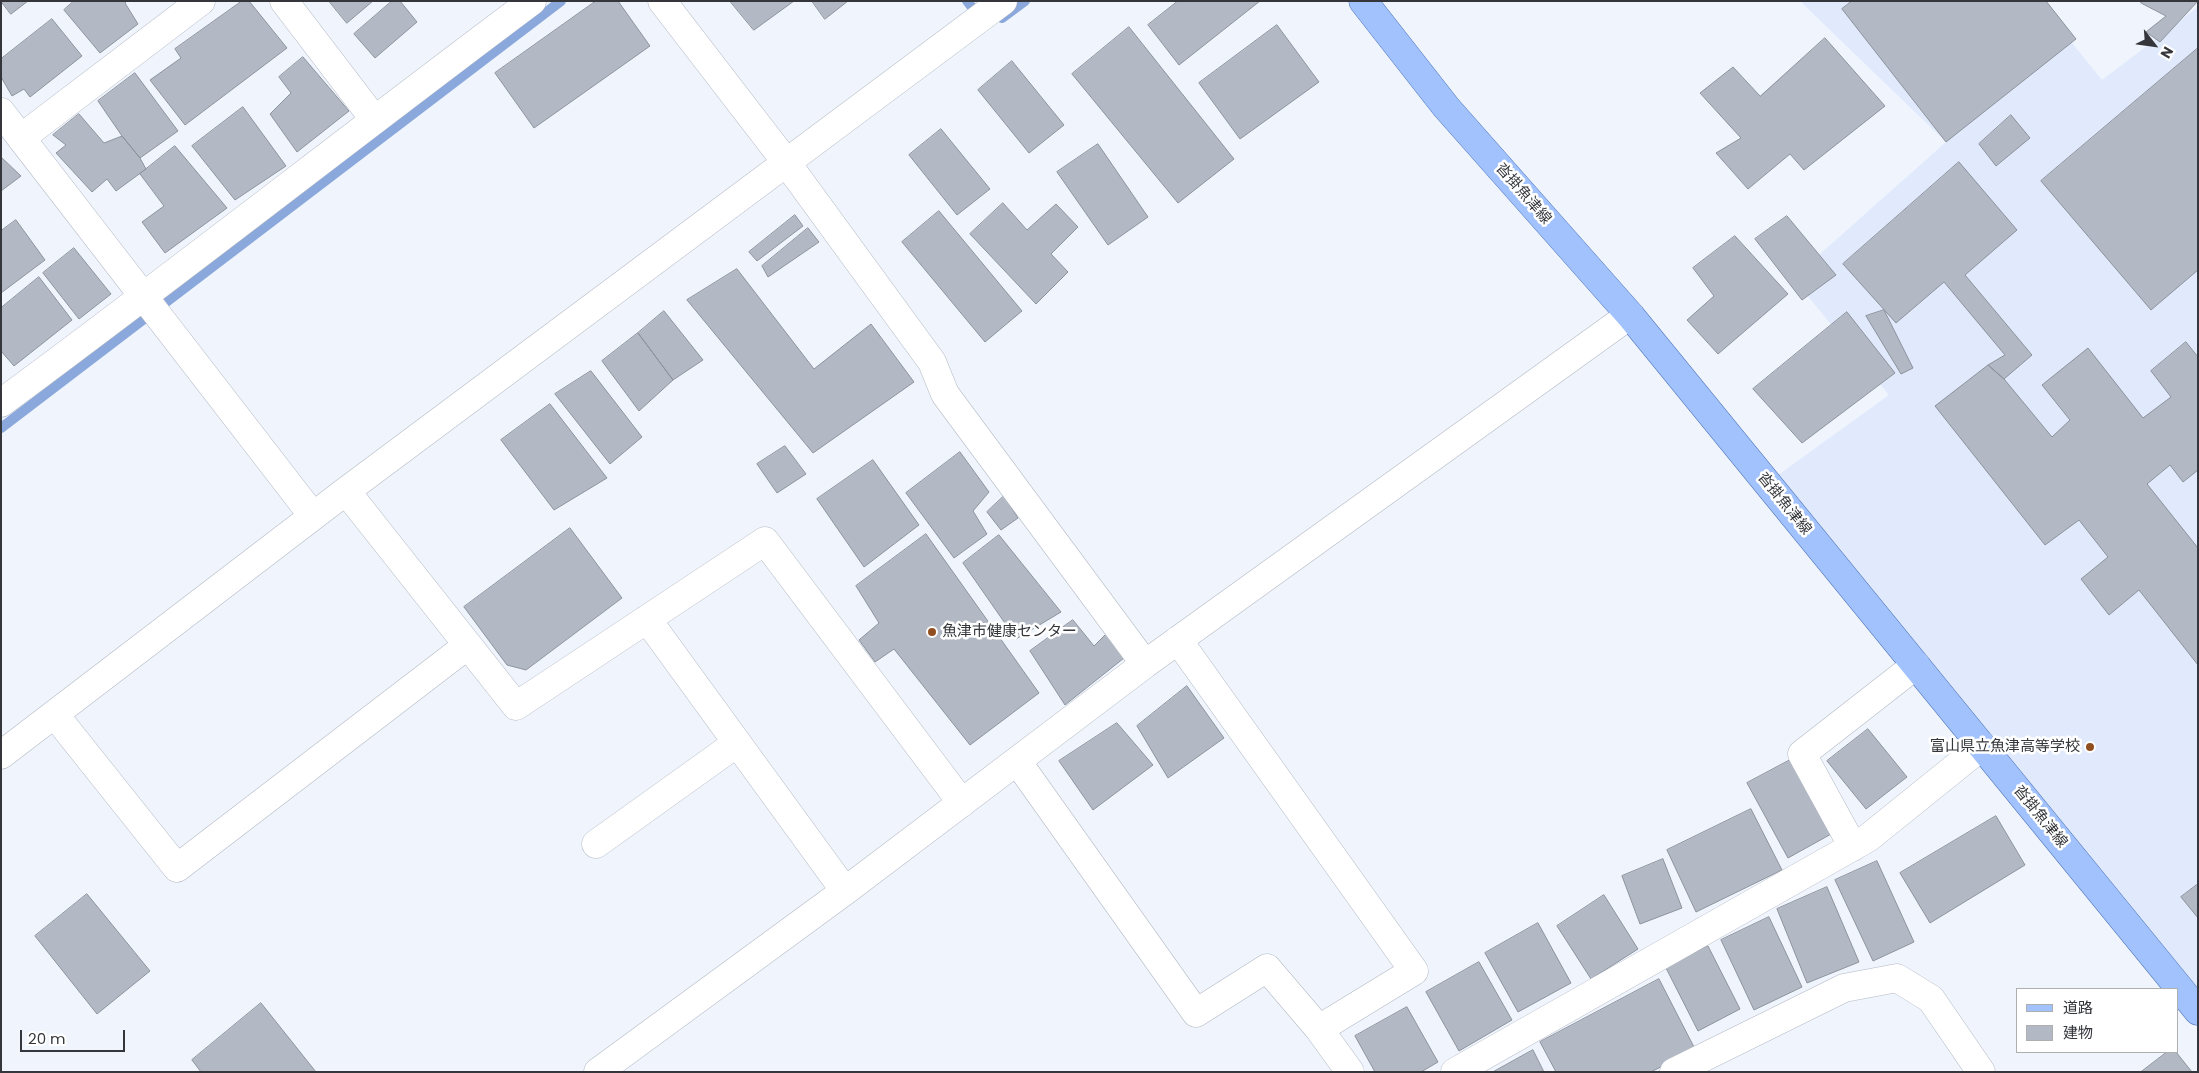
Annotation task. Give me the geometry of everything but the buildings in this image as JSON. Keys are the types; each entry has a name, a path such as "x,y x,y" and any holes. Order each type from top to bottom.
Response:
{"main road":[{"name":"沓掛魚津線","path":"1363,1 1446,106 1630,316 2198,1011"}],"street":[{"path":"21,138 200,1"},
{"path":"284,1 374,119"},
{"path":"1,403 144,298 374,119 532,1"},
{"path":"662,1 786,162 932,362 946,394 1145,664"},
{"path":"1,756 346,491 1003,1"},
{"path":"1,112 313,516"},
{"path":"598,1072 845,891 1145,664 1630,316"},
{"path":"346,491 516,706 765,541 962,803"},
{"path":"647,619 845,891"},
{"path":"1178,640 1414,971 1319,1029"},
{"path":"56,715 177,868 468,645"},
{"path":"1853,847 1802,754 1916,665"},
{"path":"596,844 737,743"},
{"path":"1455,1072 1868,838 1982,746"},
{"path":"1017,761 1196,1013 1267,968 1319,1029 1350,1072"},
{"path":"1674,1072 1844,988 1897,978 1932,999 1981,1072"}],"shaded area":[{"name":"富山県立魚津高等学校","path":"1805,1 2038,1 2102,80 2198,7 2198,1011 1767,483 1889,395 1793,278 1946,142 1802,3"}],"waterway":[{"path":"1,428 561,1"},
{"path":"967,1 979,16"},
{"path":"1002,18 1025,1"}],"place":[{"name":"魚津市健康センター","path":"932,632"},
{"name":"富山県立魚津高等学校","path":"2090,747"}]}
